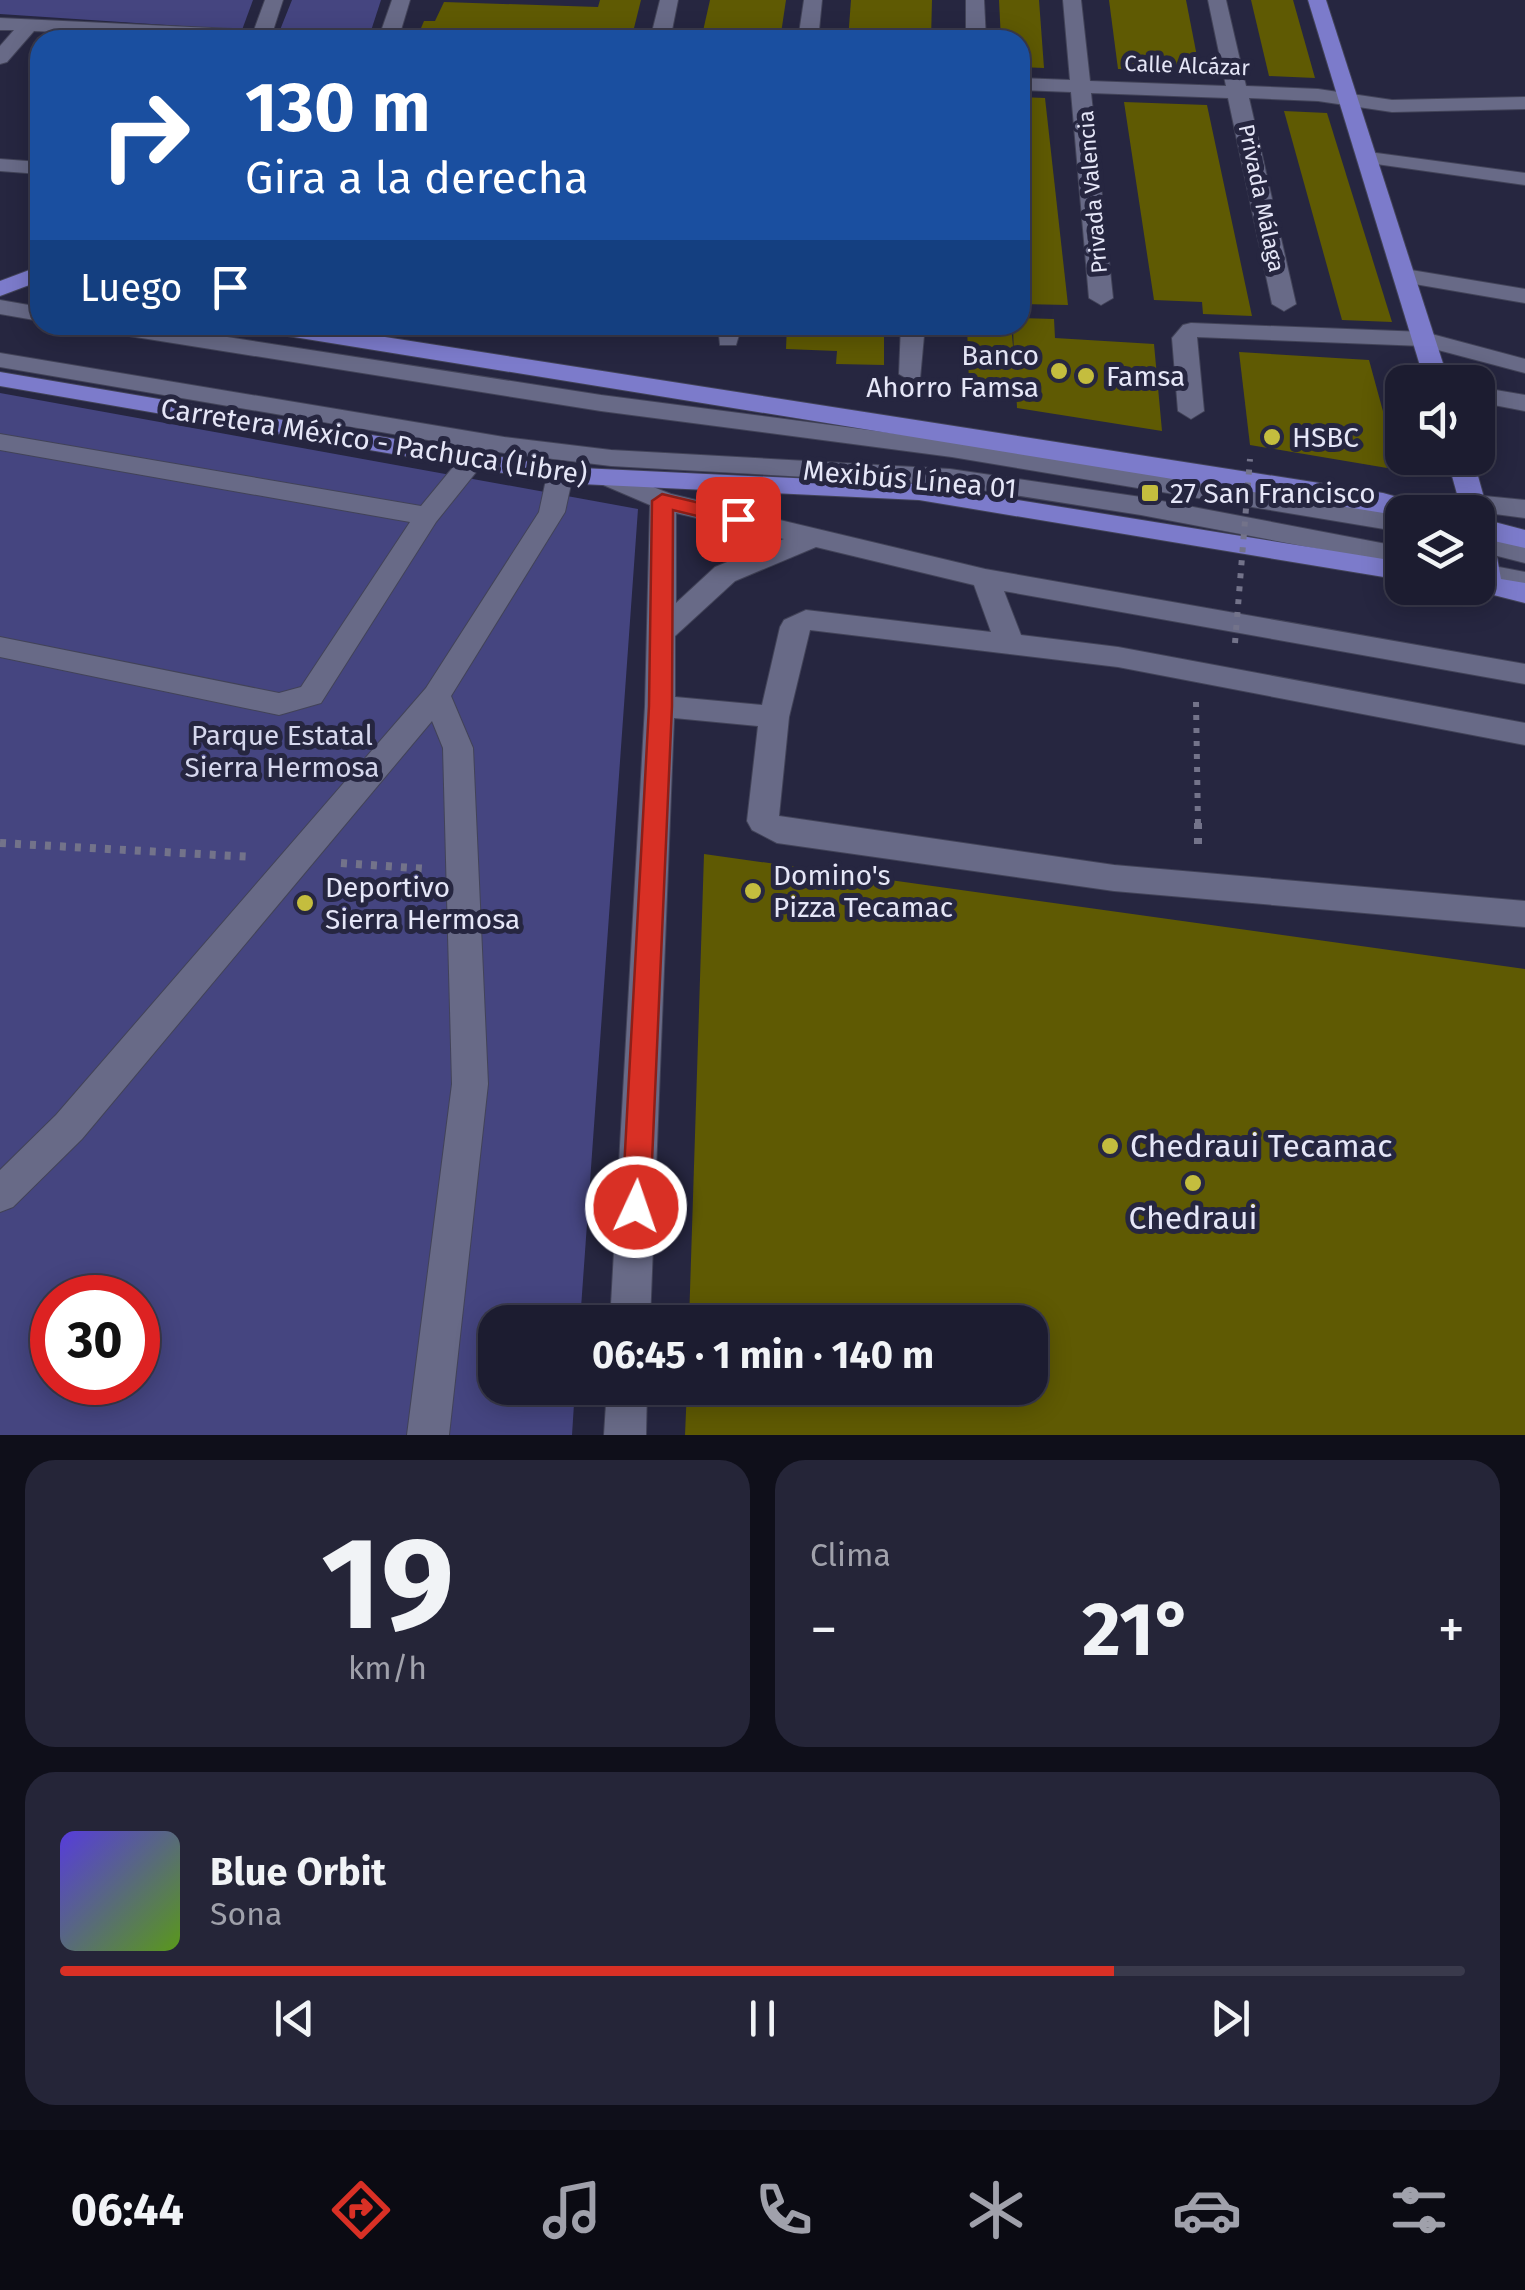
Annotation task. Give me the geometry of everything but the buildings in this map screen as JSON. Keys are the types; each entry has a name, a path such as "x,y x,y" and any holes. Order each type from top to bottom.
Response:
{"main road":[{"path":"1317,0 1432,365"},
{"path":"0,290 30,277"},
{"path":"0,290 30,294"},
{"path":"328,335 1385,502"},
{"path":"423,335 546,358 625,381"},
{"name":"Carretera México - Pachuca (Libre)","path":"0,379 560,475 920,492 1385,568"},
{"path":"1495,531 1525,539"},
{"path":"1495,584 1525,594"}],"street":[{"path":"264,30 274,0"},
{"path":"391,30 401,0"},
{"path":"662,30 670,0"},
{"path":"810,30 814,0"},
{"path":"975,0 976,30"},
{"name":"Privada Valencia","path":"1072,0 1101,298"},
{"name":"Privada Málaga","path":"1217,0 1284,304"},
{"path":"0,24 118,30"},
{"path":"0,58 29,25"},
{"name":"Calle Alcázar","path":"1030,84 1238,92 1392,106 1525,104"},
{"path":"1369,158 1525,180"},
{"path":"0,166 30,168"},
{"path":"1405,276 1525,296"},
{"path":"0,308 30,312"},
{"path":"1192,412 1184,338 1191,330 1424,340 1525,366"},
{"name":"Mexibús Línea 01","path":"168,335 601,403 972,452 1385,520"},
{"path":"911,374 913,335"},
{"name":"Mexibús Línea 01","path":"0,360 504,445 611,458 950,477 1140,506 1385,553"},
{"path":"1495,399 1523,405"},
{"path":"0,442 427,516"},
{"path":"0,647 278,704 295,703 311,695 427,516 472,461"},
{"path":"0,1195 69,1127 436,696 552,512 560,475"},
{"path":"610,478 662,501 986,578 1525,674"},
{"path":"631,1305 660,706 662,501"},
{"path":"1495,520 1525,509"},
{"path":"1495,536 1525,554"},
{"path":"661,633 725,574 814,537"},
{"path":"986,578 1010,644"},
{"path":"1495,580 1525,581"},
{"path":"1525,734 1195,669 806,620 794,627 774,717 762,821 777,831 1199,886 1525,914"},
{"path":"428,1435 470,1084 466,872 458,748 436,696"},
{"path":"660,706 774,717"},
{"path":"625,1435 626,1405"}],"path":[{"path":"1235,643 1250,459"},
{"path":"1195,669 1199,886"},
{"path":"0,843 466,872"}],"green space":[{"path":"0,0 253,0 242,30 0,14"},
{"path":"292,0 381,0 371,30 280,30"},
{"name":"Deportivo Sierra Hermosa","path":"0,393 638,509 581,1305 478,1305 478,1405 574,1405 572,1435 0,1435"}],"place":[{"name":"Banco Ahorro Famsa","path":"1059,371"},
{"name":"Famsa","path":"1086,376"},
{"name":"HSBC","path":"1272,437"},
{"name":"27 San Francisco","path":"1150,493"},
{"name":"Domino's Pizza Tecamac","path":"753,891"},
{"name":"Deportivo Sierra Hermosa","path":"305,903"},
{"name":"Chedraui Tecamac","path":"1110,1146"},
{"name":"Chedraui","path":"1193,1183"}],"route":[{"path":"636,1207 660,706 662,501 738,519"}],"park label":[{"name":"Parque Estatal Sierra Hermosa","path":"282,751"}]}
